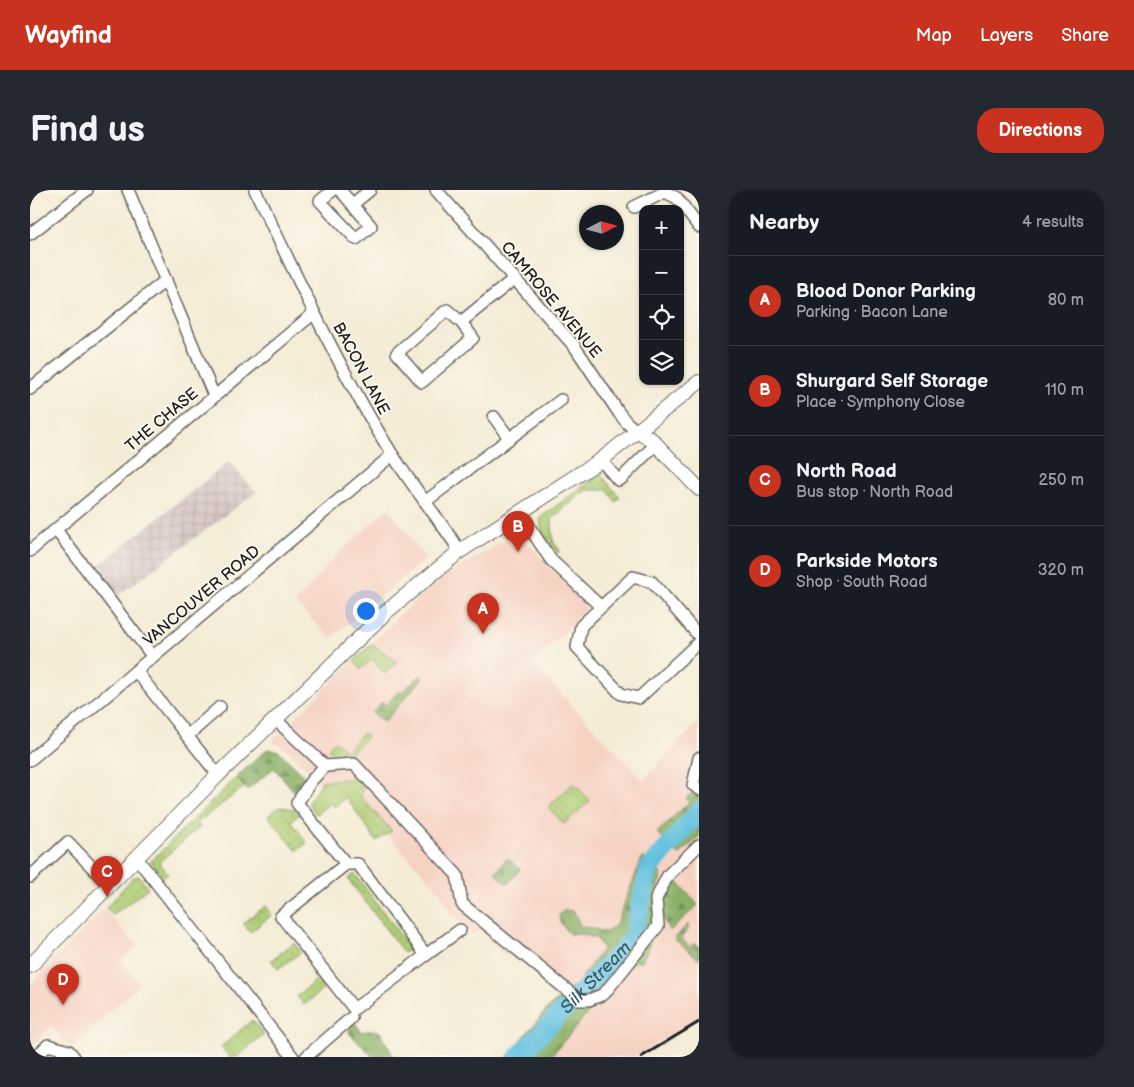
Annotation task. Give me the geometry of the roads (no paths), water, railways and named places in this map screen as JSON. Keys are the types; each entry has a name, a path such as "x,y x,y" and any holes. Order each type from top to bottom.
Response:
{"main road":[{"path":"30,966 218,775 378,619 460,551 601,460 699,382"},
{"path":"638,432 656,444 699,489"}],"street":[{"path":"30,234 87,190"},
{"path":"128,190 214,396"},
{"name":"BACON LANE","path":"255,190 314,313 361,402 392,455 460,551"},
{"path":"333,190 320,200 356,239 372,226 340,190"},
{"path":"353,204 370,190"},
{"name":"CAMROSE AVENUE","path":"438,191 575,347 627,423 638,432"},
{"path":"634,207 664,192 677,198 699,227"},
{"path":"461,322 515,278"},
{"path":"30,389 166,280"},
{"path":"447,310 461,322 473,338 422,382 397,353 447,310"},
{"name":"THE CHASE","path":"30,551 314,313"},
{"path":"426,501 561,400"},
{"path":"494,417 509,438"},
{"path":"601,460 618,480 635,466 656,444"},
{"name":"VANCOUVER ROAD","path":"30,760 392,455"},
{"path":"520,513 551,560 600,606"},
{"path":"56,530 153,657"},
{"path":"699,636 652,582 633,576 581,626 577,647 621,694 639,698 699,642"},
{"path":"136,671 218,775"},
{"path":"187,736 220,707"},
{"path":"275,719 325,766"},
{"path":"699,758 693,785 699,789"},
{"path":"346,864 297,803 311,781 325,766 354,764 457,875 462,904 575,996 589,1000 604,994 658,926 656,900 668,875 699,845"},
{"path":"30,877 68,842 109,885"},
{"path":"136,857 294,1057"},
{"path":"426,954 358,864 346,864 281,916 354,1009 460,930"},
{"path":"306,1057 351,1018"},
{"path":"36,1057 48,1045 69,1051 74,1057"}],"waterway":[{"name":"Silk Stream","path":"518,1057 632,940 649,869 699,811"}],"railway":[{"path":"641,1057 699,1022"}],"place":[{"name":"Shurgard Self Storage","path":"518,552"},
{"name":"Blood Donor Parking","path":"483,634"},
{"name":"North Road","path":"107,897"},
{"name":"Parkside Motors","path":"63,1005"}]}
